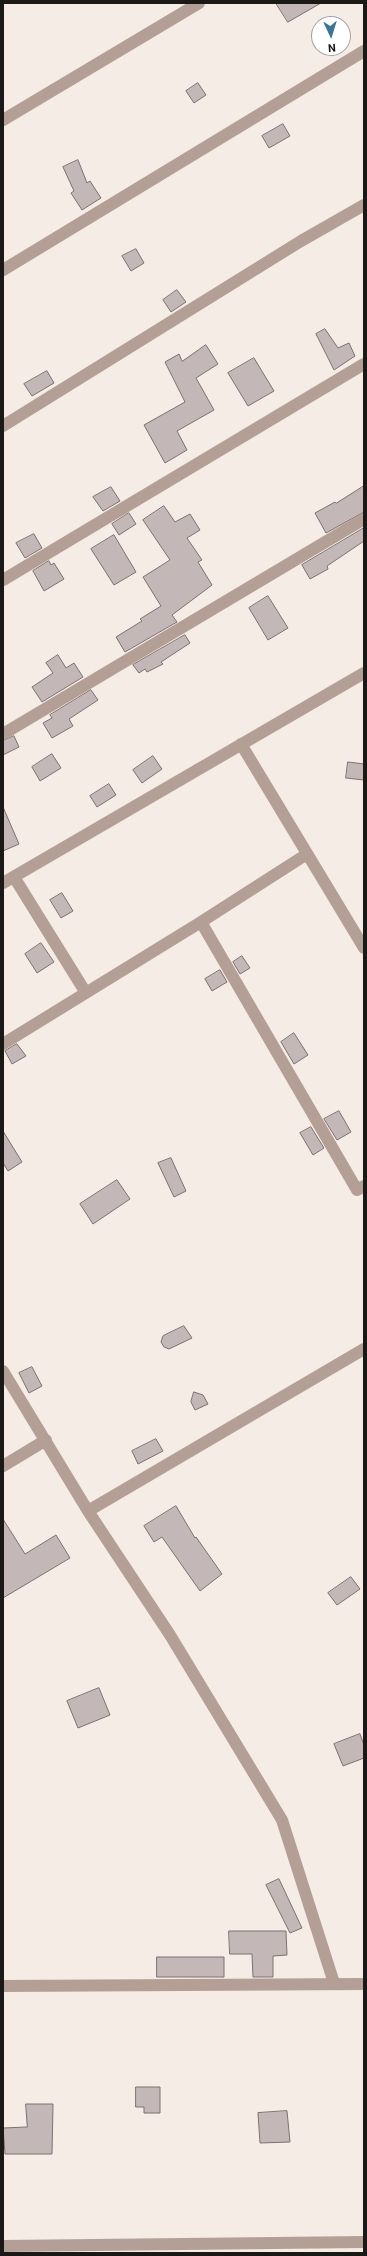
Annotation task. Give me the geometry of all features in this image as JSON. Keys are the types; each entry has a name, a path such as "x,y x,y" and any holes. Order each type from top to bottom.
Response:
{"street":[{"path":"3,120 199,3"},
{"path":"3,270 364,51"},
{"path":"3,426 301,241 364,205"},
{"path":"3,580 364,364"},
{"path":"3,734 364,519"},
{"path":"3,883 364,673"},
{"path":"241,744 364,948"},
{"path":"3,1044 201,922 307,854"},
{"path":"14,877 86,993"},
{"path":"201,922 357,1190 364,1186"},
{"path":"88,1511 364,1349"},
{"path":"3,1371 88,1511 170,1635 282,1820 334,1983"},
{"path":"3,1466 46,1440"},
{"path":"3,1986 364,1984"},
{"path":"3,2246 364,2242"}],"building":[{"path":"276,3 321,3 288,22"},
{"path":"198,83 206,95 194,103 186,91"},
{"path":"283,124 290,136 269,148 262,136"},
{"path":"78,160 87,183 90,181 101,198 82,210 71,193 74,191 63,167"},
{"path":"136,249 144,263 131,271 122,256"},
{"path":"177,290 186,302 171,312 163,300"},
{"path":"325,329 338,348 349,343 355,356 334,370 316,334"},
{"path":"206,345 218,364 196,378 214,410 177,431 187,450 165,463 144,425 185,402 165,362 179,354 182,361"},
{"path":"254,358 274,391 248,406 228,373"},
{"path":"47,371 54,383 32,396 24,384"},
{"path":"364,486 364,512 326,533 315,513 335,502 336,503"},
{"path":"111,487 120,501 103,511 93,497"},
{"path":"164,506 175,522 190,514 200,530 187,538 202,560 198,562 212,585 172,615 177,622 125,652 116,637 142,621 140,619 161,606 143,577 170,560 143,520"},
{"path":"129,513 136,524 119,535 112,524"},
{"path":"364,528 364,541 327,566 328,569 310,579 302,565"},
{"path":"34,534 42,548 25,558 16,543"},
{"path":"114,535 136,572 114,585 91,549"},
{"path":"49,561 51,565 54,563 64,579 44,591 33,571"},
{"path":"268,596 288,628 268,640 249,608"},
{"path":"185,635 190,643 161,662 163,664 147,672 145,669 139,673 133,665"},
{"path":"58,655 66,668 74,663 83,677 42,702 32,687 53,673 46,663"},
{"path":"91,690 98,700 69,719 73,726 52,738 43,723 52,718 50,715"},
{"path":"14,736 19,747 3,755 3,741"},
{"path":"52,754 61,768 40,781 32,767"},
{"path":"153,756 162,769 142,783 133,770"},
{"path":"348,762 364,764 364,780 346,778"},
{"path":"109,784 116,795 97,807 90,796"},
{"path":"3,807 19,844 3,851"},
{"path":"62,893 73,911 61,918 50,900"},
{"path":"41,943 54,962 37,973 25,954"},
{"path":"242,956 250,968 240,974 233,962"},
{"path":"220,970 227,982 212,991 205,979"},
{"path":"294,1033 308,1055 294,1064 281,1042"},
{"path":"17,1044 26,1056 12,1064 5,1051"},
{"path":"339,1111 351,1132 337,1140 324,1119"},
{"path":"311,1127 324,1148 313,1155 300,1133"},
{"path":"3,1131 22,1162 8,1171 3,1163"},
{"path":"171,1158 186,1191 174,1197 158,1163"},
{"path":"117,1180 130,1199 93,1224 80,1204"},
{"path":"184,1326 192,1338 169,1349 164,1347 161,1342 163,1336"},
{"path":"32,1367 42,1386 29,1393 19,1373"},
{"path":"194,1392 203,1395 208,1404 195,1410 191,1402"},
{"path":"156,1439 163,1451 138,1464 132,1451"},
{"path":"176,1506 195,1538 196,1537 222,1574 200,1591 162,1537 154,1542 144,1526"},
{"path":"3,1519 25,1554 56,1535 70,1558 3,1598"},
{"path":"351,1577 360,1589 337,1605 328,1593"},
{"path":"99,1688 110,1715 78,1728 67,1701"},
{"path":"360,1734 364,1745 364,1758 343,1766 334,1744"},
{"path":"279,1879 302,1928 290,1933 266,1885"},
{"path":"229,1931 286,1931 287,1955 273,1956 273,1977 253,1977 252,1954 230,1954"},
{"path":"157,1957 224,1957 224,1977 157,1977"},
{"path":"136,2087 160,2087 160,2113 144,2113 144,2107 136,2107"},
{"path":"26,2104 53,2104 52,2154 5,2154 3,2128 27,2127"},
{"path":"287,2111 290,2142 260,2143 258,2113"}]}
